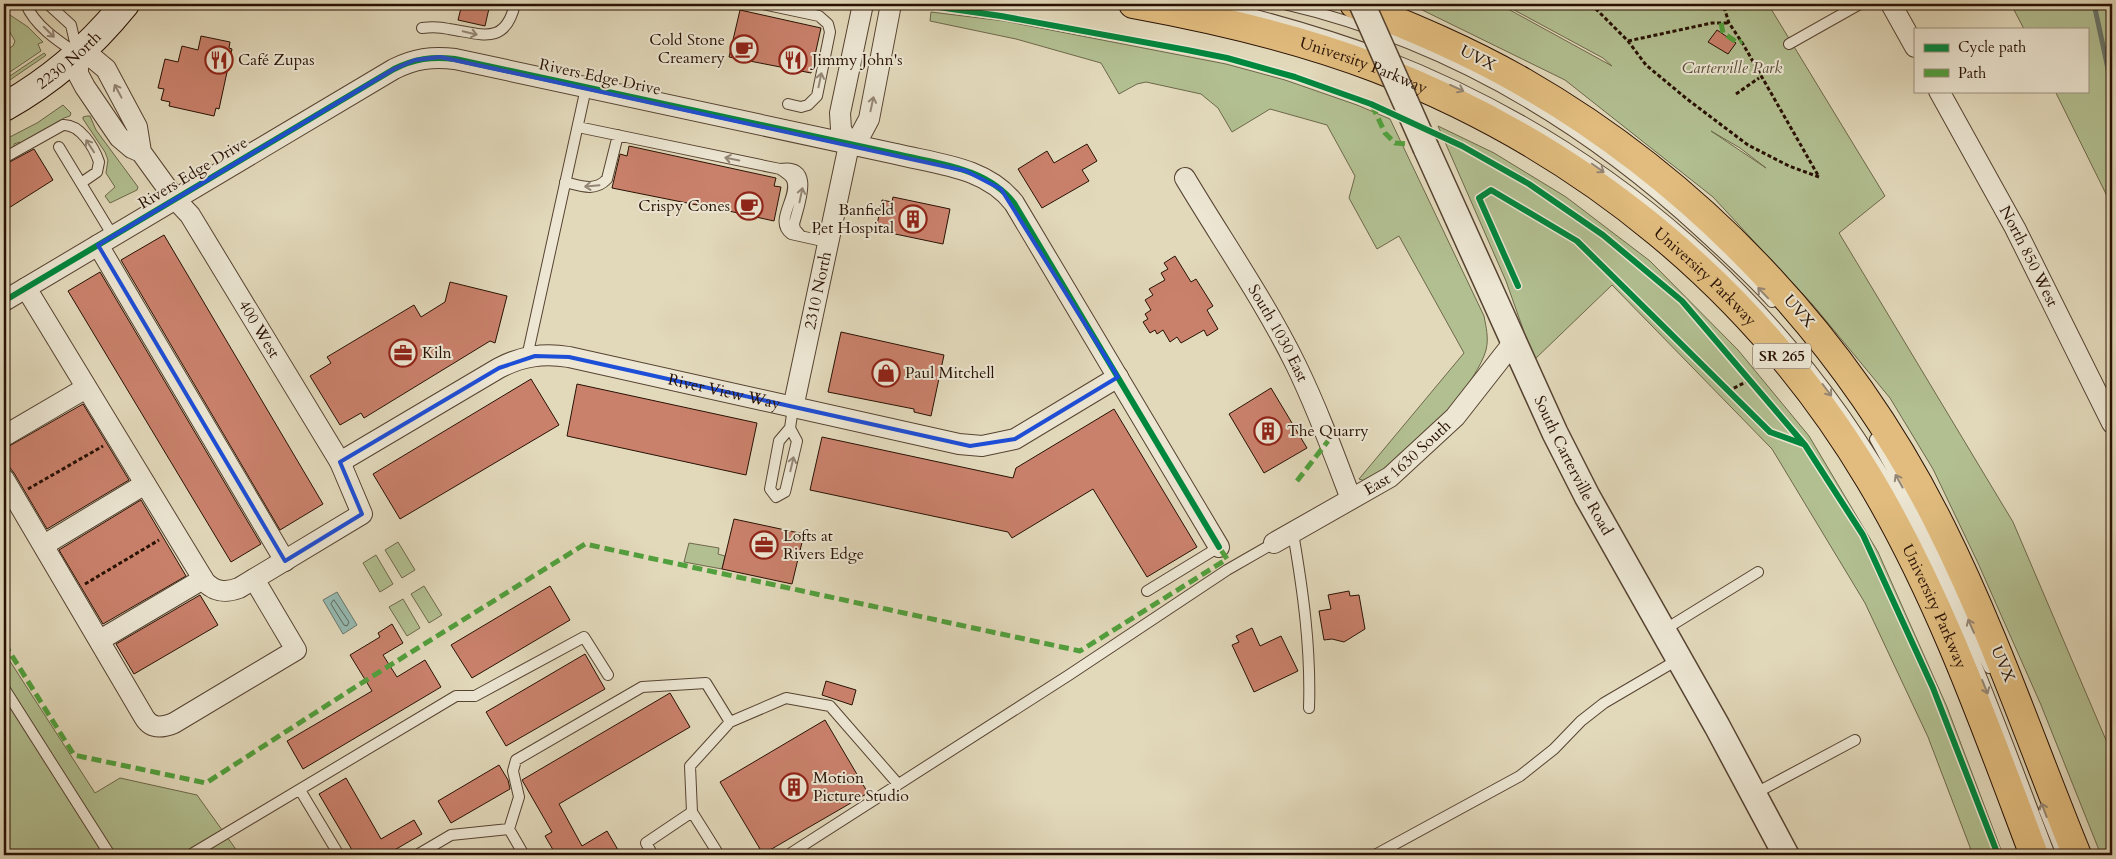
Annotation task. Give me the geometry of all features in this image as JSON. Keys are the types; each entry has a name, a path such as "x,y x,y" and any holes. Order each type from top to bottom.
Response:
{"main road":[{"name":"2230 North","path":"4,107 50,78 78,54 125,4"},
{"name":"University Parkway","path":"1133,4 1247,28 1319,48 1375,68 1459,104 1538,147 1588,179 1654,228 1694,262 1756,326 1804,383 1839,431 1871,482 1907,547 1963,670 2034,855"},
{"name":"SR 265","path":"1354,4 1482,60 1538,91 1600,131 1650,169 1705,215 1738,246 1797,309 1848,372 1873,409 1897,446 1940,525 2002,661 2077,855"}],"street":[{"name":"2310 North","path":"793,408 848,145 841,129 840,113 863,4"},
{"path":"848,145 862,134 869,119 891,4"},
{"name":"South Carterville Road","path":"1362,4 1555,433 1583,488 1754,794 1786,855"},
{"path":"1891,4 1914,45"},
{"name":"400 West","path":"141,152 132,148 119,137 81,81 77,64 78,54 94,58 106,69 137,127 141,152 175,199 190,214 340,462 362,514 285,561"},
{"name":"Rivers Edge Drive","path":"4,301 394,69 415,60 440,57 455,59 966,170 994,183 1014,202 1219,547"},
{"name":"North 850 West","path":"1940,92 2015,228 2112,423"},
{"name":"South 1030 East","path":"1185,178 1271,320 1295,364 1318,415 1351,499"},
{"path":"26,288 203,579 210,587 224,592 239,588 285,561 106,240"},
{"name":"East 1630 South","path":"1274,543 1390,477 1455,417 1513,342"},
{"name":"River View Way","path":"340,462 499,368 527,357 546,355 569,357 970,446 988,446 1015,439 1118,377"},
{"path":"4,436 86,388"},
{"path":"4,479 147,722 158,727 174,723 296,650 254,579"},
{"path":"44,545 145,484"},
{"path":"100,640 203,579"}],"lane":[{"path":"26,4 29,12 56,39 78,54"},
{"path":"48,4 71,25 78,54"},
{"path":"422,28 440,27 481,36 488,35 505,26 512,15 515,4"},
{"path":"763,4 819,16 828,24 830,32 816,96 808,105 801,107 788,104"},
{"path":"1213,4 1296,26 1382,55 1433,76 1507,112 1586,159 1639,197 1705,253 1747,294 1806,361 1830,393 1874,460 1908,517 1934,569 1973,658 2050,855"},
{"name":"UVX","path":"1284,4 1376,31 1435,54 1496,84 1563,123 1602,150 1683,216 1726,255 1777,308"},
{"path":"1790,44 1860,4"},
{"path":"527,357 586,88"},
{"path":"4,158 63,125 73,126 80,131 99,162 97,172 81,183"},
{"path":"578,127 780,169 790,177 793,186 785,226 790,233 827,242"},
{"path":"566,182 589,188 600,186 607,179 618,135"},
{"path":"59,147 81,183 106,240"},
{"path":"790,428 797,441 785,492 776,497 770,489 779,441 790,428 793,408"},
{"name":"UVX","path":"1869,430 1921,521 1970,625 2009,718 2062,855"},
{"path":"1292,533 1305,608 1310,664 1309,708"},
{"path":"788,855 1069,675 1227,570 1274,543"},
{"path":"1147,591 1219,547"},
{"path":"1663,631 1758,572"},
{"path":"190,855 456,696 475,696 584,637 608,675"},
{"path":"1375,855 1520,776 1554,749 1581,721 1604,703 1679,659"},
{"path":"524,855 509,829 519,797 513,771 516,760 642,687 706,684 730,722"},
{"path":"4,688 110,855"},
{"path":"719,855 692,812 690,766 730,722 786,698 830,706 898,784"},
{"path":"1754,794 1855,740"},
{"path":"300,790 339,855"},
{"path":"653,855 646,843 692,812"},
{"path":"417,855 451,835 509,829"}],"path":[{"path":"1591,4 1628,41 1646,66 1687,99 1748,145 1789,166 1819,177 1743,44 1729,24 1723,4"},
{"path":"1628,41 1712,23 1729,24"},
{"path":"1736,94 1759,78"},
{"path":"1744,373 1756,387"},
{"path":"1728,391 1750,380"},
{"path":"1722,384 1735,398"},
{"path":"15,497 108,443"},
{"path":"72,592 166,536"}],"highlighted area":[{"path":"440,57 966,171 1001,189 1118,377 1015,439 970,446 569,357 535,356 499,368 340,462 362,514 285,561 98,245 394,69 415,60"}],"green space":[{"name":"Carterville Park","path":"1410,4 1499,4 1612,66 1603,58 1503,4 1768,4 1885,196 1839,233 2013,522 2112,754 2112,855 2101,855 2041,705 1978,563 1933,469 1890,398 1813,305 1713,197 1565,80","holes":["1711,131 1740,148 1766,168"]},
{"path":"2020,4 2112,4 2112,206 2055,92 2088,92 2088,28 2023,28 2013,8"},
{"path":"4,11 28,27 43,42 38,44 41,51 4,76 4,51 13,46 15,41 4,22"},
{"path":"931,12 1004,21 1226,64 1285,80 1357,105 1390,119 1484,316 1487,346 1473,377 1437,424 1412,450 1388,468 1365,481 1359,479 1464,353 1399,236 1377,249 1349,198 1355,176 1327,125 1270,109 1232,132 1218,108 1201,94 1146,82 1137,84 1119,94 1101,63 1016,39 930,21"},
{"path":"44,53 45,56 4,84 4,80"},
{"path":"63,105 71,113 70,116 21,145 20,142 14,144 15,148 4,154 4,140 37,123"},
{"path":"90,116 96,130 138,187 137,190 110,203 105,196 115,187 106,173 108,160 105,152 83,119 83,117"},
{"path":"1438,126 1494,153 1566,197 1650,261 1738,350 1809,436 1878,552 1947,707 2003,855 1973,855 1928,737 1865,603 1772,449 1612,285 1534,360 1506,281"},
{"path":"398,542 415,570 402,578 385,550"},
{"path":"689,543 719,548 718,554 725,556 722,569 684,562"},
{"path":"376,555 393,584 380,592 363,563"},
{"path":"424,586 442,615 429,623 411,594"},
{"path":"403,599 420,628 407,636 389,607"},
{"path":"4,652 95,793 120,778 197,795 240,855 4,855"}],"water":[{"path":"337,592 357,625 343,634 323,600"}],"building":[{"path":"462,4 490,4 485,26 458,20"},
{"path":"740,10 821,28 811,73 729,57"},
{"path":"1717,30 1736,43 1728,54 1708,42"},
{"path":"201,36 230,42 229,48 232,49 219,109 216,108 214,116 169,106 170,102 161,100 164,89 158,88 165,59 178,62 182,46 198,50"},
{"path":"1087,144 1097,161 1082,170 1089,181 1042,208 1018,169 1047,151 1054,163"},
{"path":"629,146 776,178 774,186 781,187 774,221 612,188 620,154 627,156"},
{"path":"34,149 53,180 4,211 4,165"},
{"name":"Banfield Pet Hospital","path":"893,197 950,209 943,244 876,230 882,200 892,202"},
{"path":"164,235 323,504 280,530 121,260"},
{"path":"1175,256 1191,282 1196,279 1213,306 1207,310 1218,329 1207,336 1204,330 1181,343 1177,337 1170,342 1163,330 1157,334 1155,330 1150,333 1143,322 1148,319 1145,314 1151,310 1145,300 1153,295 1149,289 1165,280 1161,273 1168,269 1164,263"},
{"path":"100,272 261,544 231,562 68,291"},
{"name":"Kiln","path":"450,282 507,296 495,343 490,341 364,418 361,413 340,425 310,376 331,363 327,357 414,305 421,317 445,302"},
{"name":"Paul Mitchell","path":"841,332 944,355 931,416 914,412 914,409 828,392"},
{"path":"531,379 559,425 400,519 373,474"},
{"path":"577,384 757,423 746,475 567,436"},
{"name":"The Quarry","path":"1271,388 1307,448 1264,473 1229,414"},
{"path":"83,404 129,480 47,529 14,473 4,460 4,449"},
{"path":"1114,409 1197,547 1147,577 1093,489 1012,538 1008,532 810,490 822,437 1013,478 1016,468"},
{"path":"141,500 186,576 103,624 59,550"},
{"name":"Lofts at Rivers Edge","path":"734,519 804,534 792,584 722,569"},
{"path":"550,586 570,620 472,678 451,645"},
{"path":"1349,591 1350,596 1359,595 1365,629 1344,642 1332,639 1324,640 1319,611 1331,609 1328,595"},
{"path":"200,595 218,625 134,674 116,644"},
{"path":"392,624 403,643 383,655 397,677 425,660 441,687 303,769 287,741 372,691 350,655 380,637 378,633"},
{"path":"1252,628 1260,646 1281,636 1298,671 1254,692 1232,645 1239,642 1236,636"},
{"path":"585,654 605,689 506,746 486,712"},
{"path":"826,681 856,690 852,705 822,695"},
{"path":"670,693 690,727 559,804 582,846 607,831 621,855 556,855 545,836 552,832 522,780"},
{"name":"Motion Picture Studio","path":"825,720 868,793 763,854 720,782"},
{"path":"499,765 508,780 510,789 451,823 438,801"},
{"path":"346,778 381,839 414,820 422,834 386,855 355,855 319,794"}],"waterway":[{"path":"2094,4 2112,87"}],"marked path":[{"path":"1721,23 1723,33 1738,43 1742,41"},
{"path":"1372,105 1385,133 1395,143 1410,144"},
{"path":"1297,481 1328,441"},
{"path":"4,643 74,755 206,783 360,684 585,544 1080,651 1227,559 1219,547"}],"cycle path":[{"path":"917,4 1001,16 1187,50 1227,58 1295,77 1371,104 1462,146 1529,184 1603,235 1682,301 1805,445 1863,535 1933,688 1998,855"},
{"path":"4,301 394,69 423,59 455,59 944,164 975,174 990,182 1003,191 1014,203 1219,547"},
{"path":"1518,286 1479,198 1491,190 1577,241 1770,432 1803,444"}],"place":[{"name":"Cold Stone Creamery","path":"744,49"},
{"name":"Café Zupas","path":"219,60"},
{"name":"Jimmy John's","path":"793,60"},
{"name":"Crispy Cones","path":"749,206"},
{"name":"Banfield Pet Hospital","path":"913,219"},
{"name":"Kiln","path":"403,353"},
{"name":"Paul Mitchell","path":"886,373"},
{"name":"The Quarry","path":"1268,431"},
{"name":"Lofts at Rivers Edge","path":"764,545"},
{"name":"Motion Picture Studio","path":"794,787"}]}
